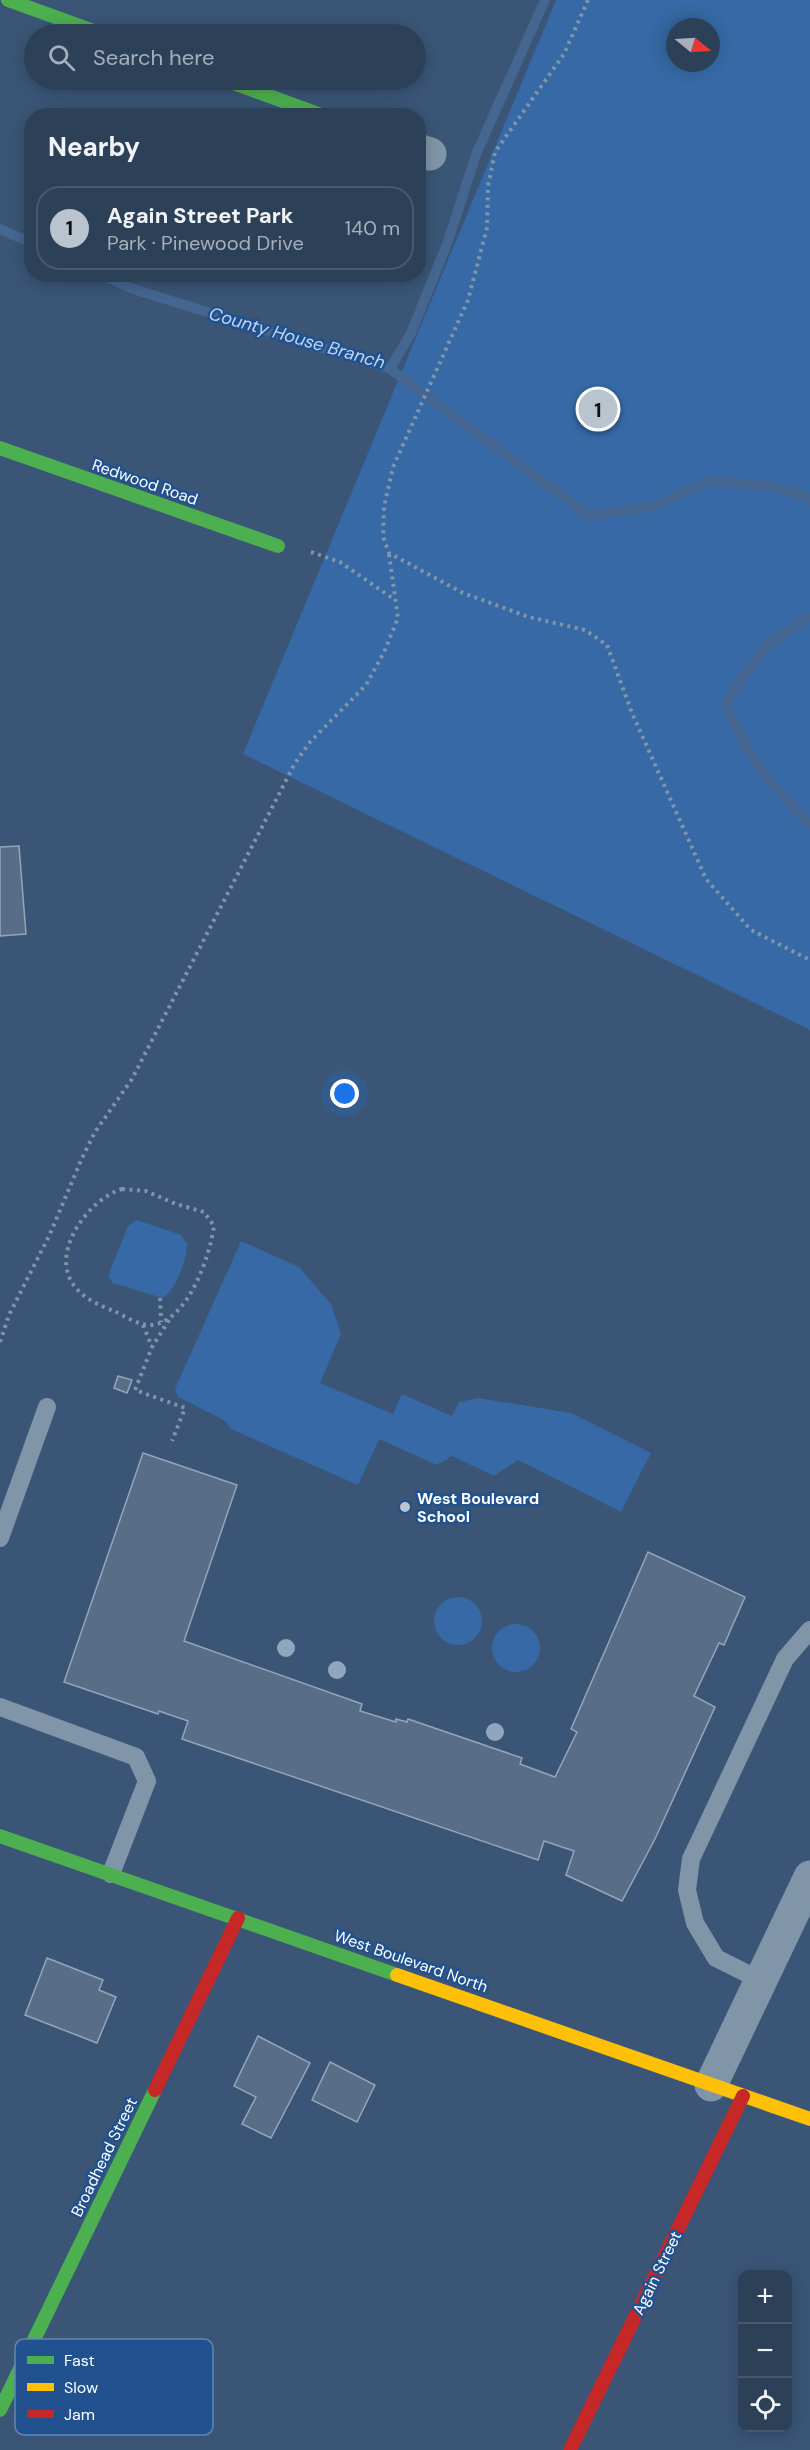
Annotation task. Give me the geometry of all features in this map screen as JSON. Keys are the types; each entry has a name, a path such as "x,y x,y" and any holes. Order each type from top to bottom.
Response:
{"street":[{"path":"8,0 74,24"},
{"path":"252,90 302,108"},
{"name":"Redwood Road","path":"0,448 278,546"},
{"name":"West Boulevard North","path":"0,1836 810,2119"},
{"path":"711,2085 810,1877"},
{"name":"Broadhead Street","path":"34,2339 238,1918"},
{"name":"Again Street","path":"570,2450 743,2096"},
{"name":"Broadhead Street","path":"0,2410 15,2379"}],"lane":[{"path":"0,1538 47,1407"},
{"path":"762,1981 716,1958 695,1923 687,1890 691,1859 785,1659 810,1630"},
{"path":"0,1707 136,1757 147,1781 111,1874"}],"path":[{"path":"0,1342 9,1315 50,1234 95,1132 132,1079 295,763 309,742 366,685 385,651 398,618 389,553 383,537 384,507 393,467 417,418 468,300 487,228 488,186 495,152 564,54 588,0"},
{"path":"278,546 315,553 340,562 395,600"},
{"path":"389,553 463,593 529,617 585,630 607,645 632,713 706,879 751,930 810,960"},
{"path":"171,1318 161,1322 143,1324 92,1301 74,1285 68,1273 67,1264 73,1238 82,1219 106,1195 122,1190 146,1191 176,1204 204,1212 213,1220 213,1233 202,1267 186,1303 171,1318 152,1347 135,1389 185,1407 172,1441"},
{"path":"160,1298 161,1322"},
{"path":"143,1324 152,1347"}],"shaded area":[{"path":"556,0 810,0 810,1030 243,754"},
{"path":"137,1220 181,1235 187,1244 180,1274 172,1289 162,1298 113,1283 108,1276 128,1226"},
{"path":"241,1241 299,1267 331,1304 341,1334 320,1383 393,1414 402,1394 452,1416 459,1402 478,1398 571,1413 651,1453 621,1512 518,1460 494,1476 452,1456 437,1465 379,1439 358,1485 231,1429 224,1420 178,1397 175,1389"},
{"path":"453,1597 463,1597 475,1604 482,1616 482,1626 475,1638 463,1645 453,1645 438,1634 434,1626 434,1616 445,1601"},
{"path":"511,1624 521,1624 533,1631 540,1643 540,1653 533,1665 521,1672 511,1672 496,1661 492,1653 492,1643 503,1628"}],"building":[{"path":"19,846 26,934 0,936 0,847"},
{"path":"118,1376 132,1380 127,1393 114,1388"},
{"path":"143,1453 237,1485 184,1641 362,1704 360,1711 396,1722 396,1719 407,1722 408,1719 522,1758 520,1764 555,1777 577,1732 571,1729 648,1552 745,1597 724,1645 719,1643 694,1696 715,1707 655,1839 622,1901 566,1875 574,1851 544,1841 538,1860 182,1739 188,1721 159,1711 158,1714 64,1682"},
{"path":"47,1958 103,1980 99,1990 116,1997 97,2043 25,2015"},
{"path":"258,2036 310,2063 271,2138 242,2124 256,2097 234,2086"},
{"path":"330,2062 375,2085 357,2122 312,2100"}],"waterway":[{"name":"County House Branch","path":"118,282 133,289 390,369 411,333 447,244 477,152 545,0"},
{"name":"County House Branch","path":"0,229 24,240"},
{"path":"390,369 589,516 651,507 709,481 772,486 805,496 810,502"},
{"path":"810,616 766,646 738,684 726,705 751,755 772,783 810,824"}],"traffic: fast":[{"path":"8,0 74,24"},
{"path":"252,90 302,108"},
{"path":"0,448 278,546"},
{"path":"0,1836 397,1975"},
{"path":"34,2339 155,2090"},
{"path":"0,2410 15,2379"}],"traffic: slow":[{"path":"397,1975 810,2119"}],"traffic: jam":[{"path":"155,2090 238,1918"},
{"path":"570,2450 743,2096"}],"place":[{"name":"Again Street Park","path":"598,409"},
{"name":"West Boulevard School","path":"405,1507"}]}
